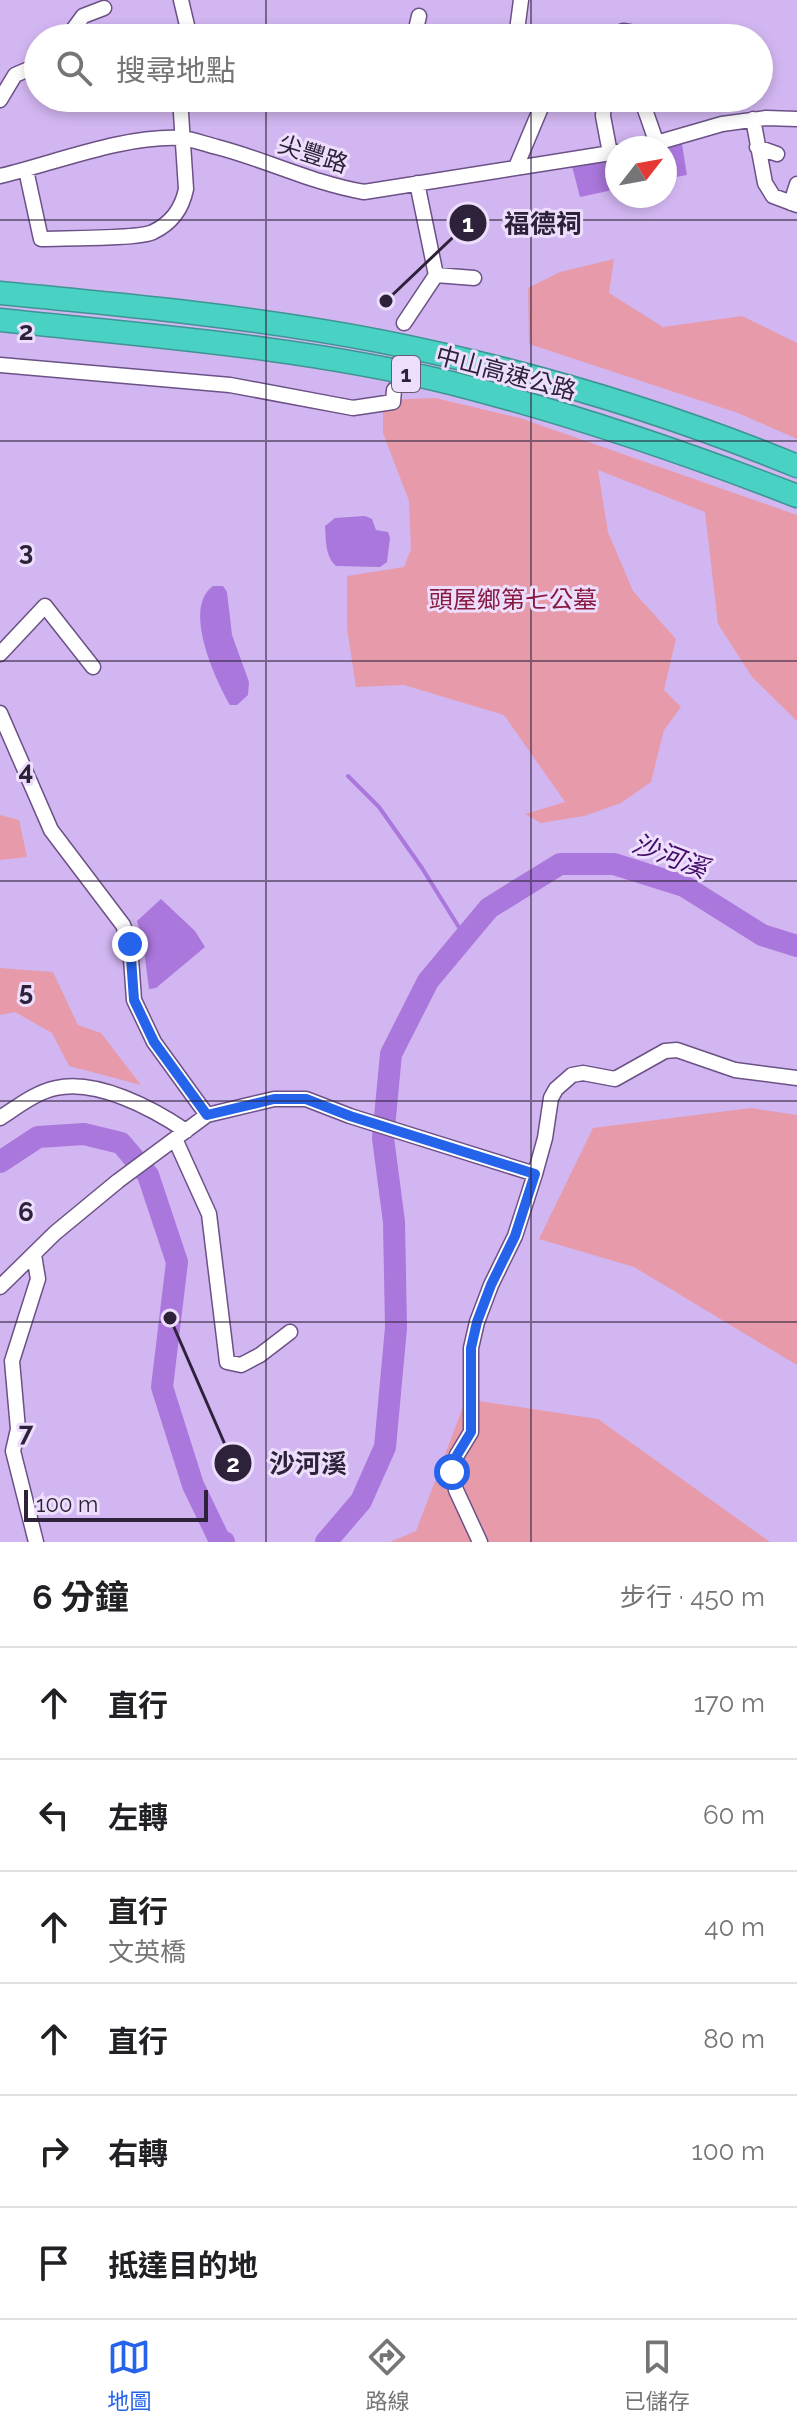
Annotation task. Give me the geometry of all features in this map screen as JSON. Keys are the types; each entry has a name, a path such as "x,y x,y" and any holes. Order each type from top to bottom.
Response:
{"highway":[{"name":"中山高速公路","path":"0,293 247,320 453,356 553,382 663,416 797,466"},
{"name":"中山高速公路","path":"0,320 286,353 449,383 655,444 797,496"}],"street":[{"path":"181,0 187,24"},
{"path":"518,24 521,0"},
{"path":"77,24 83,16 104,8"},
{"path":"417,24 419,16"},
{"path":"0,100 15,75 24,71"},
{"path":"26,170 41,239 151,234 174,218 183,203 186,189 180,112"},
{"path":"516,167 539,112"},
{"path":"603,112 608,136"},
{"path":"646,112 654,136"},
{"path":"677,138 722,124 753,119 797,119"},
{"path":"753,119 765,183 773,196 794,204 797,184"},
{"name":"尖豐路","path":"0,176 84,153 138,142 181,138 245,154 333,187 364,192 605,154"},
{"path":"757,147 777,154"},
{"path":"404,323 436,275 417,183"},
{"path":"436,275 474,278"},
{"path":"0,365 230,385 353,408 393,402 394,390"},
{"path":"0,654 45,606 93,667"},
{"path":"0,713 51,830 123,925 130,944 134,1000 154,1042 207,1115"},
{"path":"480,1542 456,1490 452,1472 457,1455 471,1432 471,1348 491,1285 515,1236 535,1174 551,1098 556,1089 572,1075 593,1073 615,1079 665,1051 677,1050 735,1070 797,1078"},
{"path":"0,1118 28,1100 56,1088 93,1087 160,1114 177,1138 209,1214 227,1362 241,1365 290,1332"},
{"path":"0,1287 55,1233 118,1181 207,1115 274,1099 306,1099 350,1116 535,1174"},
{"path":"34,1255 38,1279 12,1361 18,1429 13,1451 36,1542"}],"green space":[{"path":"614,259 609,293 663,327 742,316 797,343 797,439 738,413 529,344 528,288 560,272"},
{"name":"頭屋鄉第七公墓","path":"435,398 520,418 797,515 797,721 752,677 718,624 705,512 598,470 608,532 633,591 676,639 664,690 681,707 664,730 651,782 621,803 584,816 541,823 525,814 565,802 504,715 404,685 356,687 347,628 347,576 404,567 411,549 409,501 383,433 383,400"},
{"path":"0,815 19,820 27,857 0,860"},
{"path":"0,968 53,972 78,1025 101,1033 141,1085 69,1066 52,1033 15,1012 0,1015"},
{"path":"751,1108 797,1115 797,1365 634,1267 539,1239 593,1128"},
{"path":"466,1399 598,1419 770,1542 390,1542 416,1531"}],"shaded area":[{"path":"682,144 687,175 677,177 677,145"},
{"path":"605,162 605,192 580,197 572,166"},
{"path":"365,516 372,519 376,530 388,532 387,562 380,567 336,566 328,553 325,526 335,518"},
{"path":"213,586 223,586 227,592 232,635 249,682 248,695 237,705 230,705 204,644 200,610 204,596"},
{"path":"161,899 195,931 205,947 156,988 149,989 137,921"}],"waterway":[{"path":"348,776 379,807 465,937"},
{"name":"沙河溪","path":"326,1542 361,1501 385,1447 396,1328 394,1222 383,1138 391,1054 428,981 489,908 560,864 614,864 684,886 762,935 797,946"},
{"name":"沙河溪","path":"0,1162 38,1137 84,1134 121,1143 148,1175 177,1262 162,1387 193,1485 219,1539 224,1542"}],"tunnel":[{"path":"394,390 404,323"}],"place":[{"name":"福德祠","path":"386,301"},
{"name":"沙河溪","path":"170,1318"}],"route":[{"path":"130,944 134,1000 154,1042 207,1115 274,1099 306,1099 350,1116 535,1174 515,1236 477,1322 471,1348 471,1432 457,1455 452,1472"}]}
